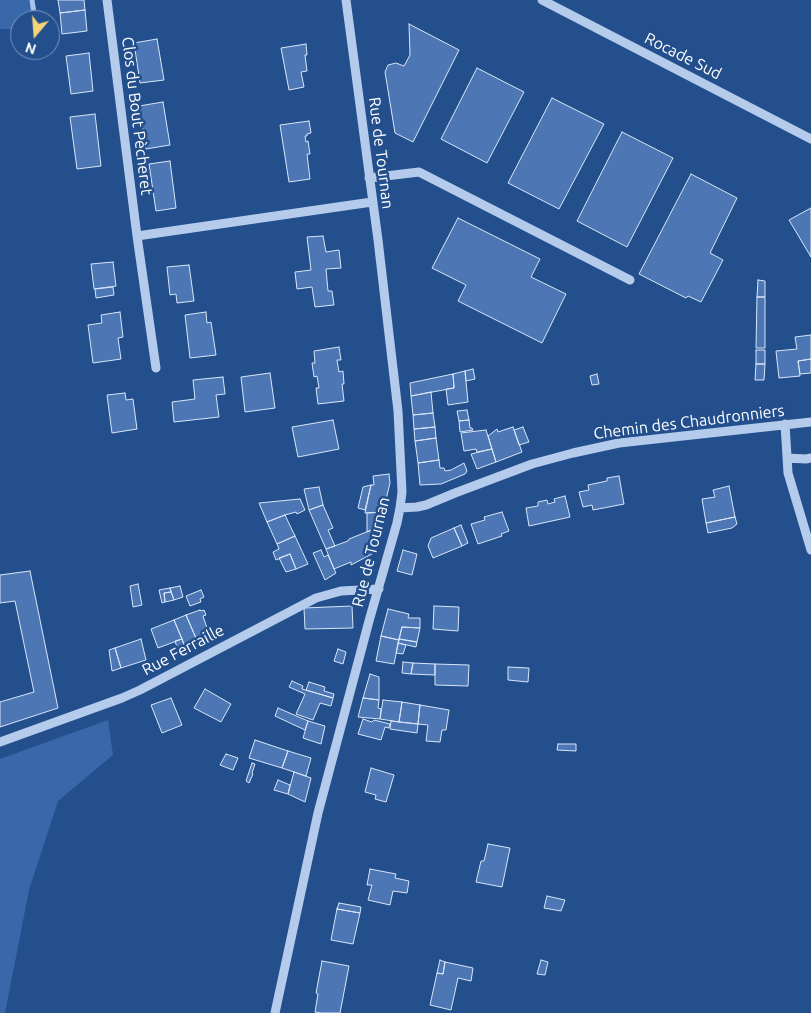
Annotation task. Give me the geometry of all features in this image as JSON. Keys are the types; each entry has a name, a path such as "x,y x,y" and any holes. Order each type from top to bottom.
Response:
{"street":[{"name":"Clos du Bout Pècheret","path":"107,0 156,368"},
{"name":"Rue de Tournan","path":"275,1013 318,813 379,589 400,508 402,492 398,411 346,0"},
{"name":"Rocade Sud","path":"542,0 811,139"},
{"path":"369,178 419,172 630,280"},
{"path":"137,236 372,202"},
{"name":"Chemin des Chaudronniers","path":"400,508 417,507 532,464 573,453 628,442 811,422"},
{"path":"785,424 788,473 811,550"},
{"path":"787,458 811,458"},
{"name":"Rue Ferraille","path":"0,742 140,690 316,598 340,591 379,589"}],"shaded area":[{"path":"0,0 34,0 36,10 10,10 10,29 0,29"},
{"path":"108,720 113,755 58,801 29,890 5,1013 0,1013 0,759"}],"building":[{"path":"58,0 84,0 85,10 60,13"},
{"path":"85,10 87,31 62,34 60,13"},
{"path":"409,24 459,50 413,142 395,133 385,72 388,65 396,63 404,66 410,55"},
{"path":"157,39 164,80 140,83 134,43"},
{"path":"306,44 307,71 301,72 304,87 289,90 281,48"},
{"path":"89,53 93,91 71,94 66,56"},
{"path":"477,68 524,92 487,163 441,139"},
{"path":"552,98 604,124 559,209 508,183"},
{"path":"163,102 170,145 146,149 139,106"},
{"path":"95,114 101,166 77,169 70,117"},
{"path":"309,121 311,133 305,136 306,142 308,141 310,154 307,154 310,179 289,182 280,125"},
{"path":"622,132 673,158 627,247 577,221"},
{"path":"170,161 176,208 156,211 149,164"},
{"path":"691,174 737,198 710,253 723,260 701,302 688,296 686,298 639,274"},
{"path":"811,208 811,257 789,220"},
{"path":"458,218 540,259 531,277 566,294 542,343 458,301 466,285 432,268"},
{"path":"323,236 326,252 339,250 341,268 326,269 328,291 332,291 334,305 315,307 312,287 297,289 295,272 311,270 307,237"},
{"path":"113,262 116,286 94,289 91,264"},
{"path":"189,265 194,301 177,303 176,294 170,295 167,267"},
{"path":"758,280 765,281 765,297 757,297"},
{"path":"113,287 114,295 96,298 95,289"},
{"path":"757,297 765,297 765,348 756,348"},
{"path":"120,312 123,337 118,338 121,359 93,363 88,325 102,323 101,315"},
{"path":"206,312 207,323 211,322 216,355 190,358 185,315"},
{"path":"811,335 811,359 798,361 800,376 779,378 776,351 797,349 795,337"},
{"path":"339,347 341,360 337,360 339,372 343,371 344,401 318,404 316,388 319,388 317,376 314,377 312,363 315,363 314,351"},
{"path":"756,350 765,350 765,364 756,364"},
{"path":"811,359 811,373 800,374 798,361"},
{"path":"756,364 765,364 764,380 755,380"},
{"path":"473,369 475,379 466,381 465,371"},
{"path":"465,371 468,402 448,405 446,389 454,388 453,374"},
{"path":"270,373 275,408 245,412 241,377"},
{"path":"453,374 454,388 411,396 410,383"},
{"path":"597,374 599,384 592,385 590,376"},
{"path":"223,377 225,394 216,395 219,417 174,422 172,402 195,399 193,380"},
{"path":"431,392 433,413 413,415 411,396"},
{"path":"125,393 126,400 133,399 137,429 112,433 107,395"},
{"path":"467,410 469,420 459,421 457,411"},
{"path":"433,413 435,427 414,429 413,415"},
{"path":"333,420 339,449 298,457 292,427"},
{"path":"469,420 470,428 473,430 460,432 459,421"},
{"path":"435,427 436,438 415,441 414,429"},
{"path":"513,427 522,452 496,462 488,436 497,429 498,432"},
{"path":"523,427 529,442 519,445 514,430"},
{"path":"486,430 492,449 477,452 476,449 464,451 461,433"},
{"path":"436,438 439,460 418,463 415,441"},
{"path":"492,449 496,462 477,469 471,454"},
{"path":"439,460 440,468 444,468 445,471 464,463 467,471 465,474 441,484 420,485 418,463"},
{"path":"389,474 390,483 383,512 365,513 371,485 374,485 373,476"},
{"path":"619,476 624,504 593,510 592,505 583,507 579,492 589,490 588,485"},
{"path":"371,485 365,510 358,508 363,487"},
{"path":"729,486 735,517 706,523 702,499 715,497 713,490"},
{"path":"319,487 323,505 309,510 304,489"},
{"path":"565,496 570,517 529,526 526,508 538,506 538,502 547,500 548,504 555,502 554,499"},
{"path":"300,499 305,510 267,522 259,503"},
{"path":"323,505 333,528 328,530 335,546 326,549 309,510"},
{"path":"383,512 379,527 367,532 367,513"},
{"path":"502,512 509,531 501,534 502,536 478,544 471,524 485,520 484,517"},
{"path":"285,515 295,536 277,544 267,522"},
{"path":"735,517 737,524 732,528 708,533 706,523"},
{"path":"461,525 468,543 462,546 454,528"},
{"path":"379,527 372,554 351,565 351,562 334,569 326,549"},
{"path":"454,528 462,546 433,558 428,546 431,538"},
{"path":"295,536 308,564 296,569 290,554 276,560 273,552 279,549 277,544"},
{"path":"321,550 324,557 328,555 336,573 325,580 313,553"},
{"path":"403,550 417,554 412,575 397,571"},
{"path":"290,554 296,569 286,572 279,558"},
{"path":"30,571 58,708 0,727 0,702 34,692 15,601 0,603 0,575"},
{"path":"138,584 142,605 133,607 130,586"},
{"path":"180,586 183,597 174,600 170,588"},
{"path":"170,588 171,592 164,593 165,602 162,603 159,590"},
{"path":"201,590 204,597 200,599 201,602 190,606 186,596"},
{"path":"171,592 174,600 165,602 164,593"},
{"path":"352,606 353,628 305,629 304,608"},
{"path":"434,606 459,607 458,631 433,629"},
{"path":"388,609 409,614 408,618 420,618 420,628 402,627 399,640 381,636"},
{"path":"204,610 206,615 203,616 210,637 198,643 186,615"},
{"path":"186,615 198,643 186,649 174,620"},
{"path":"174,620 182,639 158,648 151,629"},
{"path":"402,627 420,628 417,642 399,639"},
{"path":"381,636 399,640 394,664 376,661"},
{"path":"141,639 146,660 121,668 115,648"},
{"path":"182,639 186,649 179,653 175,641"},
{"path":"399,639 417,642 416,647 398,643"},
{"path":"398,643 406,645 403,654 396,653"},
{"path":"115,648 121,668 112,671 109,650"},
{"path":"338,649 346,652 343,664 334,661"},
{"path":"403,662 413,663 411,674 402,673"},
{"path":"413,663 435,664 435,675 411,674"},
{"path":"435,664 469,665 468,686 435,685"},
{"path":"508,667 529,668 528,682 508,680"},
{"path":"370,674 379,677 379,700 363,698"},
{"path":"292,681 303,686 302,689 333,698 331,706 320,703 313,720 296,714 305,694 289,687"},
{"path":"309,682 325,687 324,691 334,694 333,698 306,690"},
{"path":"205,689 231,704 221,722 194,708"},
{"path":"171,698 182,725 162,733 151,705"},
{"path":"363,698 379,700 378,708 381,709 380,719 358,717"},
{"path":"383,700 402,702 399,722 380,719"},
{"path":"402,702 420,705 418,724 399,722"},
{"path":"420,705 449,710 446,730 442,730 440,742 426,741 428,725 418,724"},
{"path":"278,708 308,721 305,730 275,716"},
{"path":"363,719 390,724 389,728 385,727 381,740 358,734"},
{"path":"308,721 325,726 321,744 303,738"},
{"path":"391,721 418,724 417,733 390,729"},
{"path":"255,740 288,751 282,768 249,758"},
{"path":"558,744 576,744 576,751 557,750"},
{"path":"288,751 311,758 306,776 282,768"},
{"path":"226,754 238,758 233,770 220,765"},
{"path":"252,763 255,764 249,783 246,781"},
{"path":"371,768 394,775 386,802 375,799 376,795 365,792"},
{"path":"294,772 311,778 305,802 288,794"},
{"path":"278,780 290,785 288,794 274,790"},
{"path":"488,844 510,848 502,887 476,882 481,861 484,861"},
{"path":"370,869 396,874 395,878 409,881 407,893 393,891 390,905 368,900 372,885 367,885"},
{"path":"547,896 565,900 561,911 544,908"},
{"path":"339,903 361,907 360,913 337,909"},
{"path":"337,909 360,913 353,944 331,940"},
{"path":"440,960 445,962 443,974 437,973"},
{"path":"541,960 548,962 545,975 537,974"},
{"path":"322,961 349,966 340,1013 315,1012 318,994 316,993"},
{"path":"445,962 473,968 471,981 458,978 451,1010 430,1005 437,973 443,974"}],"waterway":[{"path":"32,0 34,10"}]}
